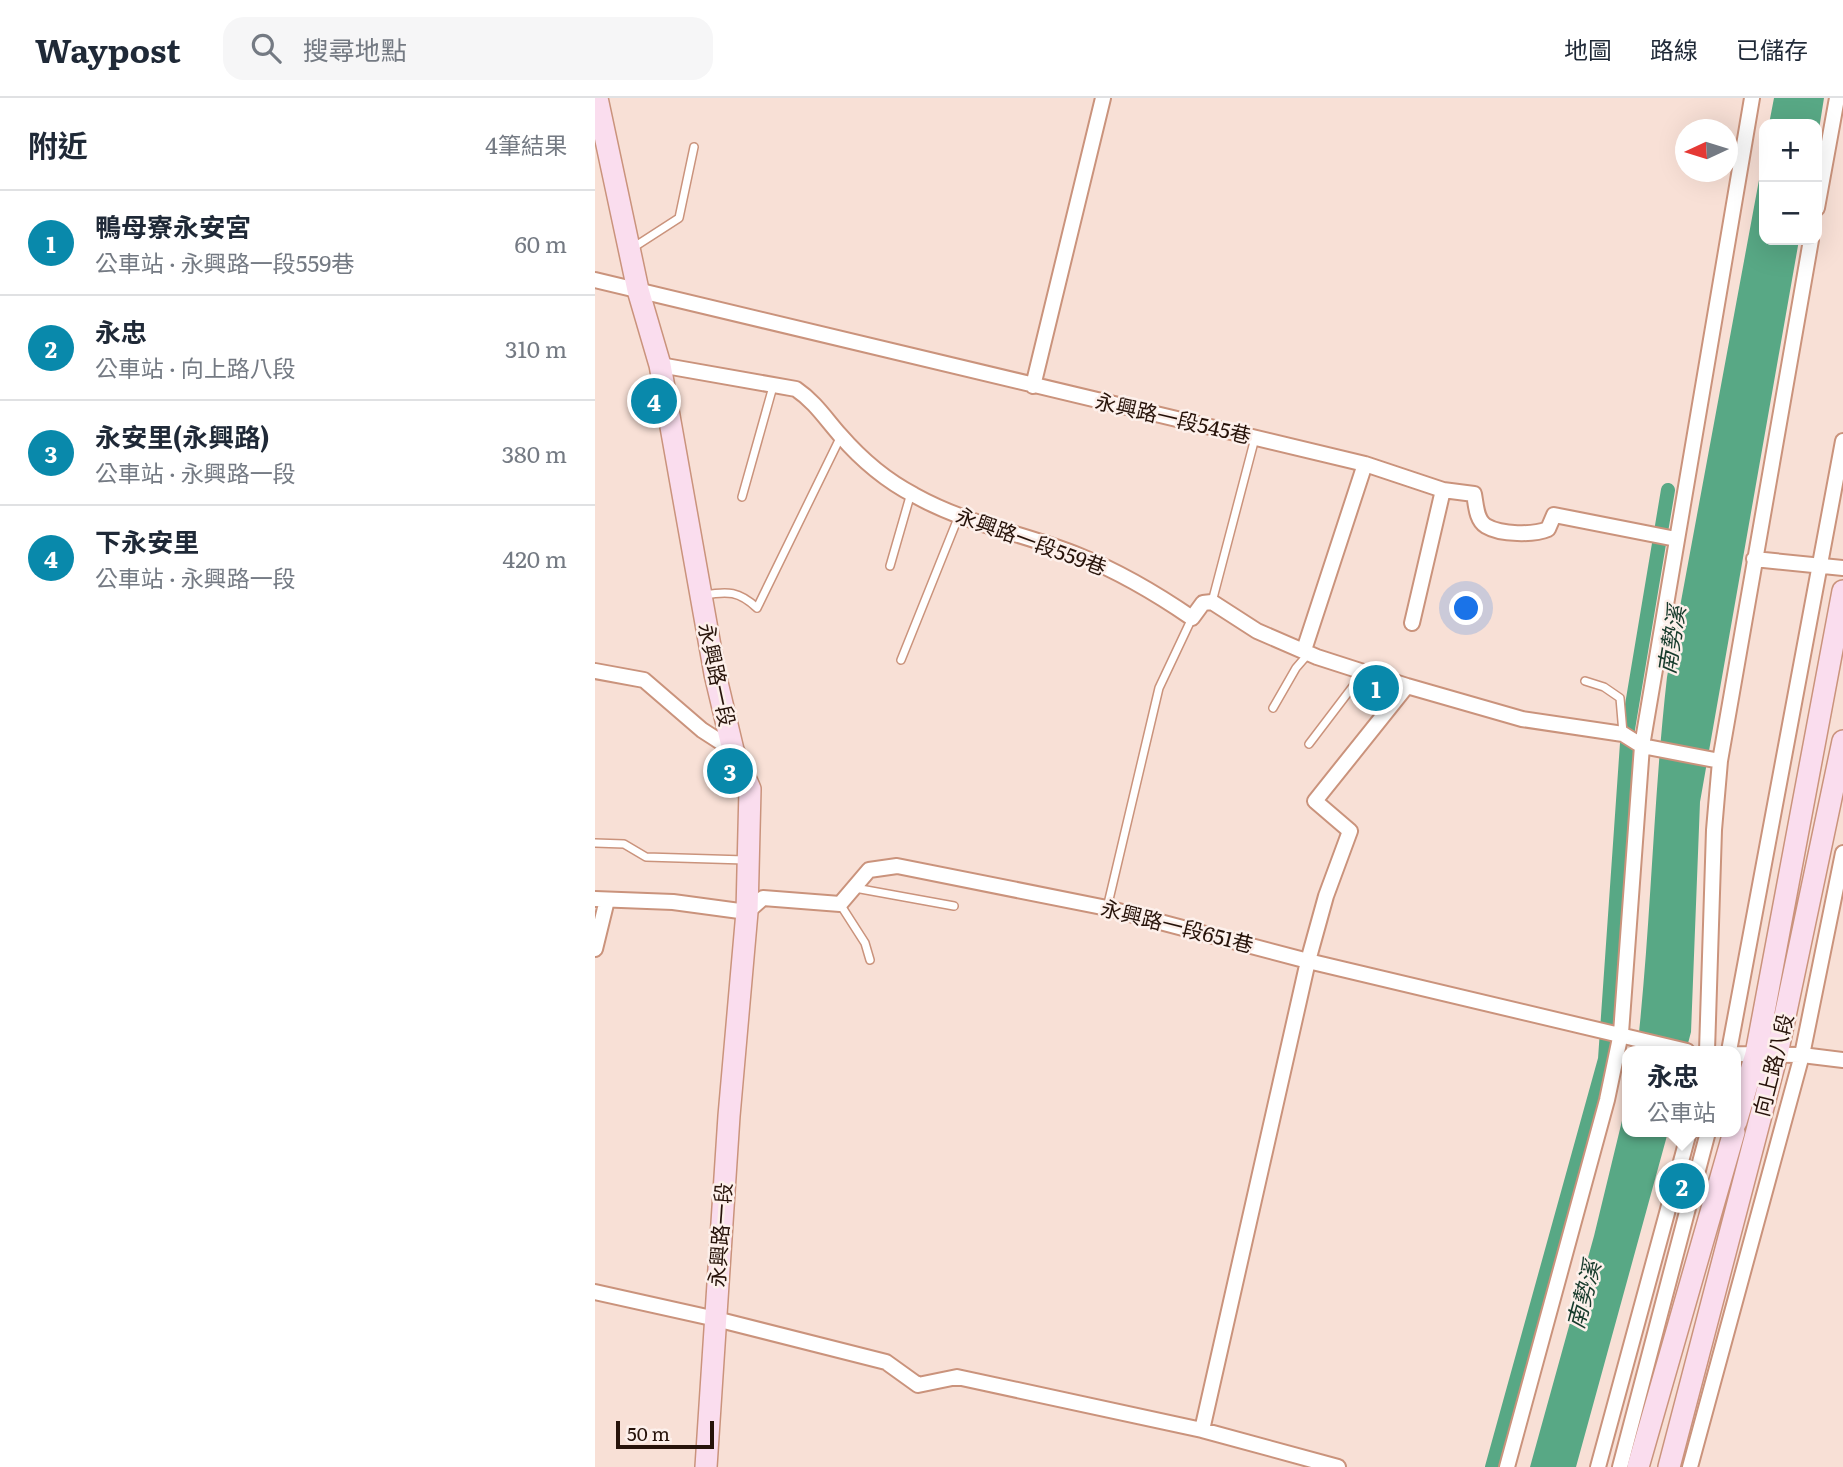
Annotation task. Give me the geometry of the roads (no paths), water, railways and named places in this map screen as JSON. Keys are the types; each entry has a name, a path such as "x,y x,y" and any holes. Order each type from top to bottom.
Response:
{"main road":[{"name":"永興路一段","path":"597,98 638,290 660,365 700,595 733,750 750,789 747,912 729,1116 706,1467"},
{"name":"向上路八段","path":"1741,1088 1843,591"},
{"name":"向上路八段","path":"1669,1467 1706,1337 1777,1054 1843,741"},
{"name":"向上路八段","path":"1638,1467 1733,1137"}],"street":[{"path":"1033,386 1103,98"},
{"path":"1507,1467 1607,1100 1621,1033 1648,747 1676,539 1752,98"},
{"path":"1821,182 1836,98"},
{"path":"1707,1046 1715,760 1810,245"},
{"name":"永興路一段545巷","path":"595,280 1365,464 1443,490 1474,494 1478,516 1486,526 1531,535 1548,529 1554,515 1676,539"},
{"name":"永興路一段559巷","path":"660,365 796,389 813,400 841,436 869,462 911,494 958,518 1079,555 1151,590 1192,618"},
{"path":"1729,1046 1843,442"},
{"path":"1307,651 1365,464"},
{"path":"1412,623 1443,490"},
{"path":"1754,559 1843,568"},
{"path":"1192,618 1203,603 1212,602 1257,631 1363,673 1522,719 1623,734 1648,747 1715,760"},
{"path":"595,671 644,680 702,730 733,750"},
{"path":"1202,1430 1308,961 1326,895 1350,831 1315,801 1407,686"},
{"path":"1690,1467 1802,1055 1843,853"},
{"name":"永興路一段651巷","path":"840,904 869,870 897,866 1107,908 1308,961 1669,1046"},
{"path":"595,949 601,900 673,902 747,912 763,898 840,904"},
{"path":"1746,1054 1802,1055 1843,1060"},
{"path":"1598,1467 1688,1137"},
{"path":"1620,1467 1707,1137"},
{"path":"595,1292 886,1362 918,1385 957,1377 1202,1430 1338,1467"}],"lane":[{"path":"630,250 679,218 694,147"},
{"path":"742,496 774,383"},
{"path":"700,595 724,591 741,593 757,608 841,436"},
{"path":"1212,602 1255,438"},
{"path":"890,566 911,494"},
{"path":"901,660 958,518"},
{"path":"1107,908 1159,688 1192,618"},
{"path":"1273,708 1307,651"},
{"path":"1309,744 1363,673"},
{"path":"1585,681 1605,687 1620,698 1623,734"},
{"path":"595,843 624,844 646,857 667,855 749,860"},
{"path":"854,887 954,906"},
{"path":"840,904 865,943 870,960"}],"water":[{"path":"1774,98 1824,98 1821,119 1770,119"},
{"path":"1759,180 1759,245 1798,245 1700,802 1691,1032 1687,1046 1637,1046 1667,677"},
{"name":"南勢溪","path":"1622,1121 1622,1137 1667,1137 1576,1467 1530,1467 1594,1236"}],"waterway":[{"path":"1492,1467 1605,1059 1628,729 1668,490"}],"place":[{"name":"下永安里","path":"654,401"},
{"name":"鴨母寮永安宮","path":"1376,688"},
{"name":"永安里(永興路)","path":"730,771"},
{"name":"永忠","path":"1682,1186"}]}
